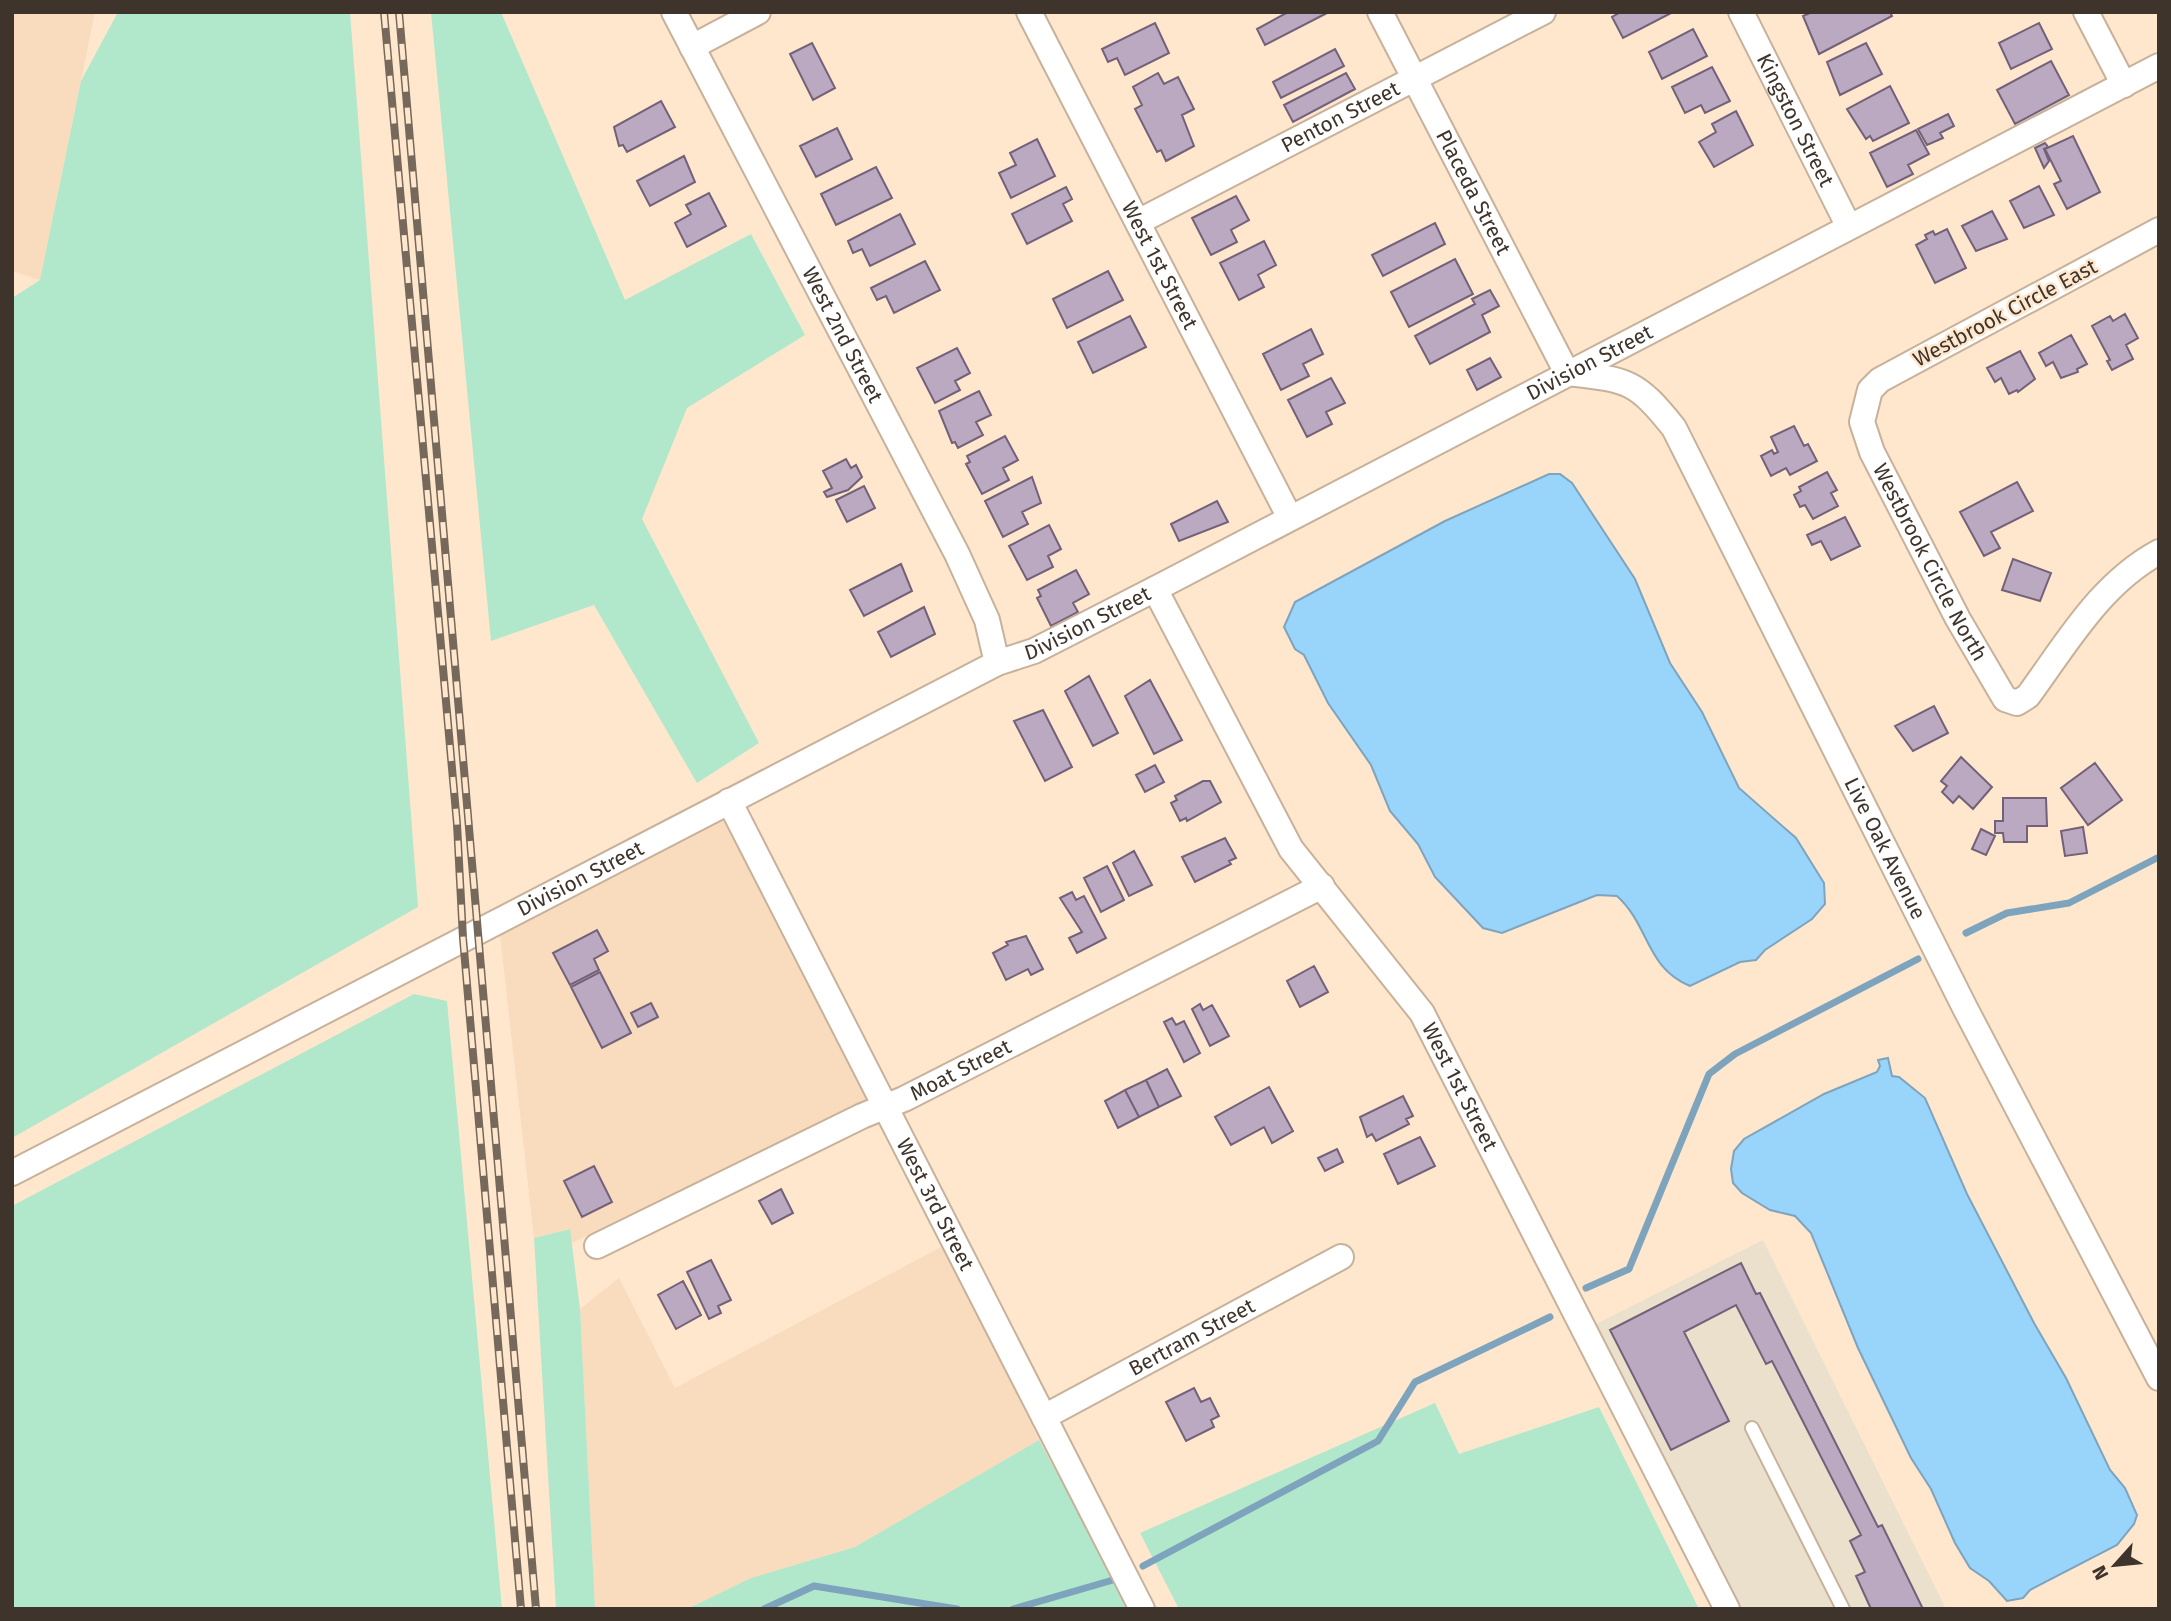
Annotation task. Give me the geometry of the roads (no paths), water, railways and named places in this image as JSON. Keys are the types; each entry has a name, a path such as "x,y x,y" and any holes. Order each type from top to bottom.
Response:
{"street":[{"name":"West 2nd Street","path":"674,12 957,554 987,620 997,663"},
{"path":"692,47 758,12"},
{"name":"West 1st Street","path":"1029,12 1290,517"},
{"name":"Placeda Street","path":"1380,12 1567,373"},
{"name":"Penton Street","path":"1138,222 1544,12"},
{"name":"Kingston Street","path":"1741,12 1849,228"},
{"path":"2086,12 2124,85"},
{"name":"Division Street","path":"12,1174 997,663 1034,651 1155,589 2159,66"},
{"name":"Westbrook Circle East","path":"1866,407 1870,390 1880,380 2159,230"},
{"name":"Live Oak Avenue","path":"1567,373 1631,384 1654,402 1674,428 1959,995 2159,1378"},
{"name":"Westbrook Circle North","path":"1866,407 1862,422 1872,452 1996,690 2004,699 2017,703 2028,696 2106,592 2133,566 2159,552"},
{"name":"West 1st Street","path":"1155,589 1271,817 1291,849 1422,1013 1727,1609"},
{"name":"West 3rd Street","path":"729,802 1142,1609"},
{"name":"Moat Street","path":"597,1246 885,1107 1322,886"},
{"name":"Bertram Street","path":"1044,1417 1341,1257"}],"lane":[{"path":"1752,1428 1843,1609"}],"water":[{"path":"1549,474 1560,474 1572,483 1635,579 1670,663 1702,712 1739,788 1796,838 1824,883 1825,904 1812,919 1765,950 1756,960 1740,962 1690,986 1664,968 1636,920 1617,896 1597,895 1502,933 1483,928 1435,877 1418,844 1390,811 1371,765 1328,703 1304,655 1295,649 1284,627 1295,602 1445,521"},
{"path":"1888,1058 1892,1076 1899,1077 1925,1098 1967,1194 2034,1323 2066,1378 2110,1470 2125,1488 2137,1515 2134,1524 2117,1545 2030,1590 2023,1598 2007,1601 1989,1581 1970,1568 1955,1543 1931,1489 1911,1458 1858,1348 1811,1233 1795,1216 1770,1210 1742,1193 1733,1183 1731,1169 1734,1151 1744,1139 1824,1094 1877,1072 1880,1066 1878,1060"}],"waterway":[{"path":"1966,933 2007,913 2069,903 2159,857"},
{"path":"1586,1288 1629,1269 1709,1074 1735,1054 1918,959"},
{"path":"1143,1566 1378,1441 1415,1382 1550,1317"},
{"path":"1013,1609 1113,1580"},
{"path":"764,1609 814,1586 957,1609"}],"railway":[{"path":"384,12 457,824 463,938 521,1609"},
{"path":"399,12 536,1609"}]}
